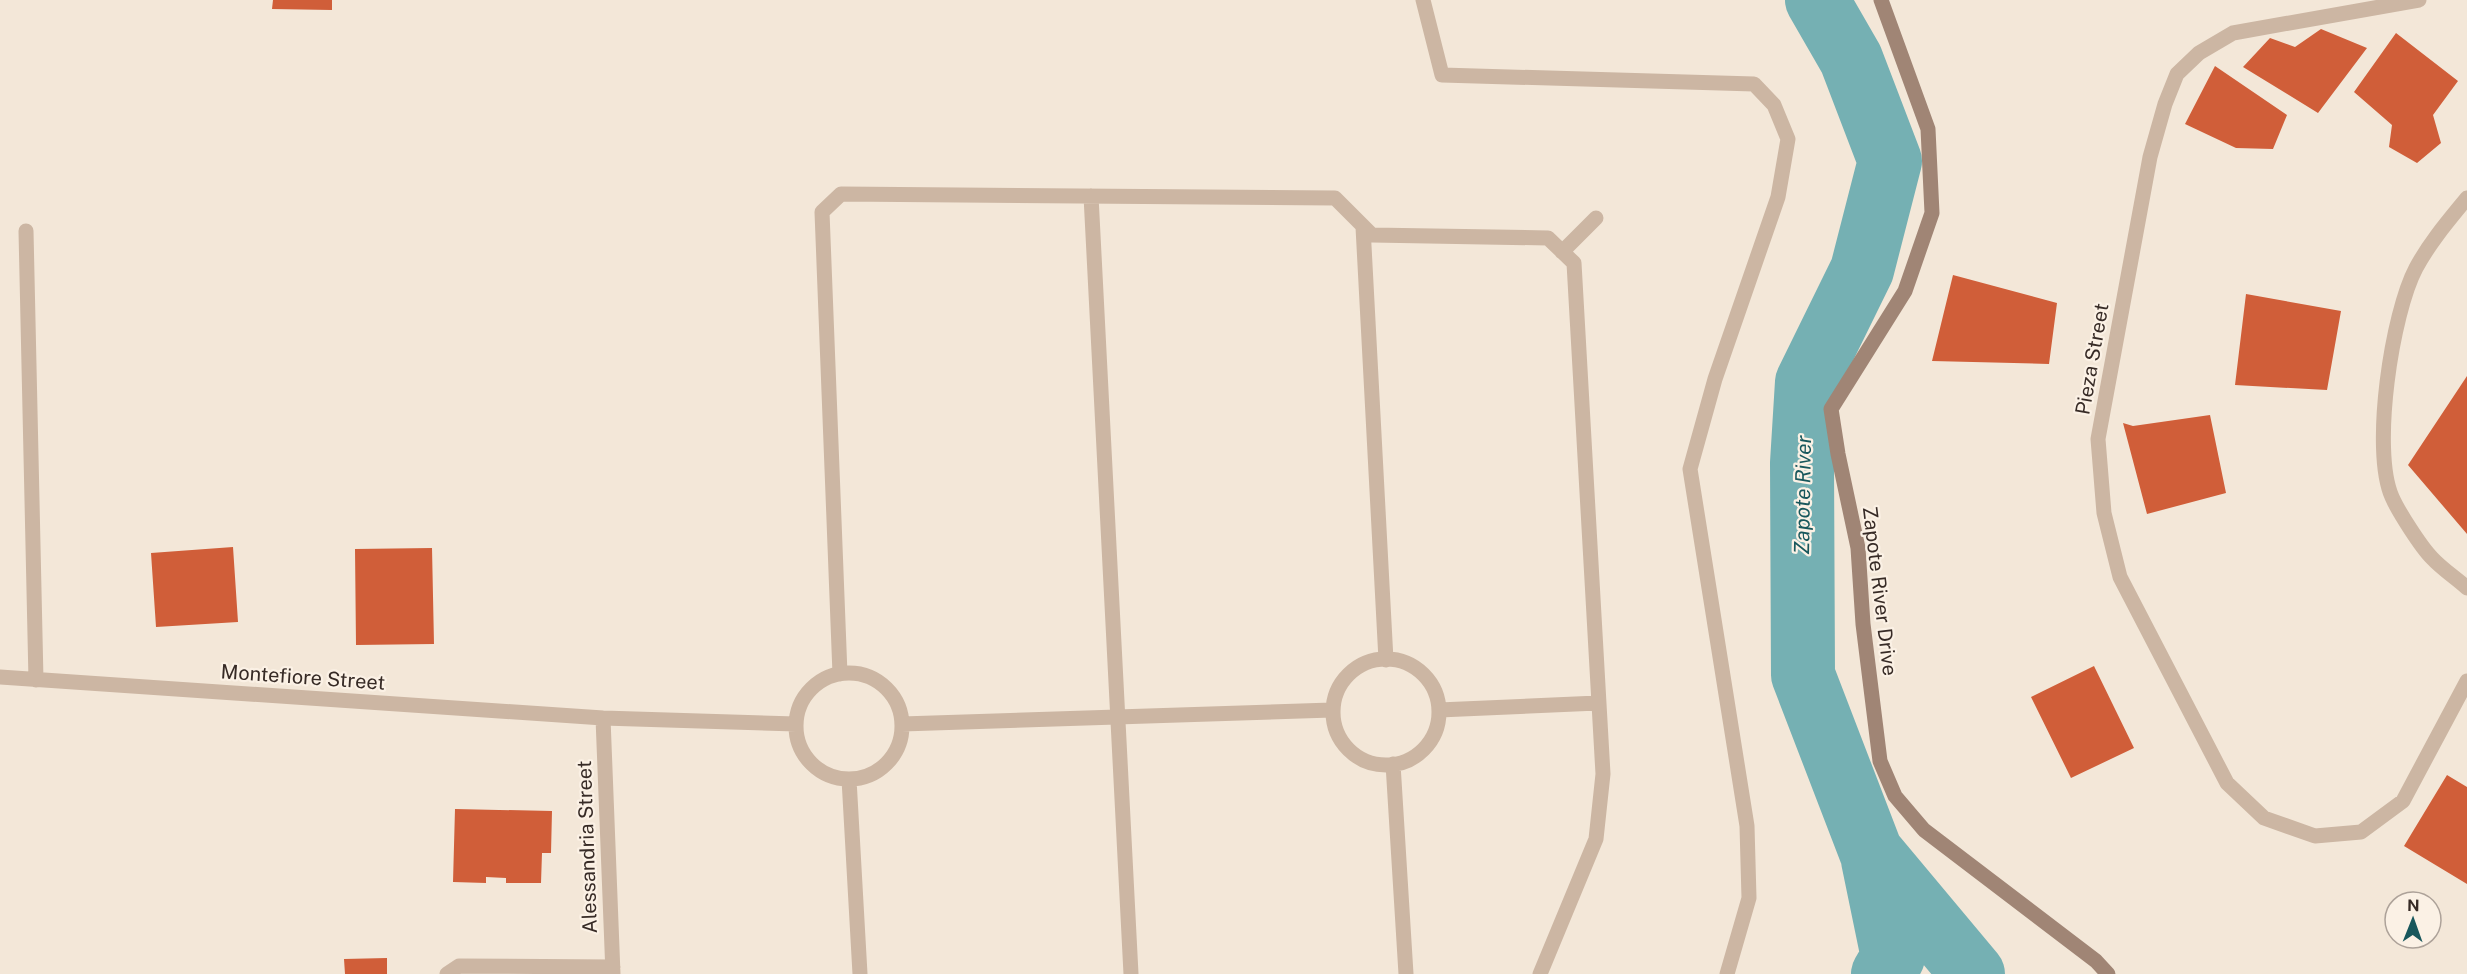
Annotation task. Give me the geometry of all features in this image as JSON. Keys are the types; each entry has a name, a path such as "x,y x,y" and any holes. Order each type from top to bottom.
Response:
{"street":[{"path":"1423,0 1442,75 1754,84 1774,105 1788,140 1778,197 1715,379 1690,469 1747,826 1749,898 1727,974"},
{"name":"Zapote River Drive","path":"1881,0 1928,129 1932,213 1905,291 1831,409 1857,548 1863,624 1880,761 1895,796 1924,830 2096,961 2108,974"},
{"name":"Pieza Street","path":"2419,0 2233,33 2199,53 2177,74 2165,104 2150,157 2098,439 2104,513 2120,577 2227,783 2264,818 2316,836 2361,832 2403,801 2467,681"},
{"path":"840,674 822,212 841,194 1335,198 1372,235 1548,238 1574,263 1603,774 1596,839 1540,974"},
{"path":"1091,196 1131,974"},
{"path":"2467,198 2432,241 2415,270 2399,319 2388,378 2384,455 2391,496 2431,558 2467,588"},
{"path":"1562,252 1596,218"},
{"path":"1363,227 1386,660"},
{"path":"26,231 36,680"},
{"path":"1386,660 1395,660 1412,666 1426,678 1435,693 1439,710 1437,727 1429,742 1417,755 1393,764 1369,762 1354,754 1341,742 1334,727 1332,710 1336,692 1346,677 1360,666 1386,660"},
{"path":"840,674 858,674 875,680 889,692 898,707 902,724 900,741 892,756 880,769 866,776 849,779 824,772 805,756 797,741 796,724 800,706 809,691 823,680 840,674"},
{"name":"Montefiore Street","path":"0,677 603,718 796,724"},
{"path":"1439,710 1599,703"},
{"path":"902,724 1332,710"},
{"name":"Alessandria Street","path":"603,718 613,970"},
{"path":"1393,764 1406,974"},
{"path":"849,779 860,974"},
{"path":"447,974 459,966 613,970"}],"building":[{"path":"273,0 332,0 332,10 272,9"},
{"path":"2321,29 2367,48 2318,113 2243,67 2270,38 2295,47"},
{"path":"2396,33 2458,81 2433,115 2441,143 2417,163 2389,147 2392,125 2354,92"},
{"path":"2215,66 2287,115 2273,149 2236,148 2185,124"},
{"path":"1953,275 2057,303 2049,364 1932,361"},
{"path":"2246,294 2341,311 2327,390 2235,385"},
{"path":"2467,376 2467,534 2408,465"},
{"path":"2210,415 2226,493 2147,514 2123,423 2133,426"},
{"path":"233,547 238,622 156,627 151,553"},
{"path":"432,548 434,644 356,645 355,549"},
{"path":"2094,666 2134,748 2071,778 2031,697"},
{"path":"2447,775 2467,787 2467,884 2404,846"},
{"path":"455,809 552,811 551,853 542,853 541,883 506,883 506,878 486,877 486,883 453,882"},
{"path":"387,958 387,974 345,974 344,959"}],"waterway":[{"name":"Zapote River","path":"1817,0 1851,59 1890,161 1862,270 1807,382 1802,463 1803,675 1871,852 1973,974"},
{"path":"1873,860 1893,957 1883,974"}]}
